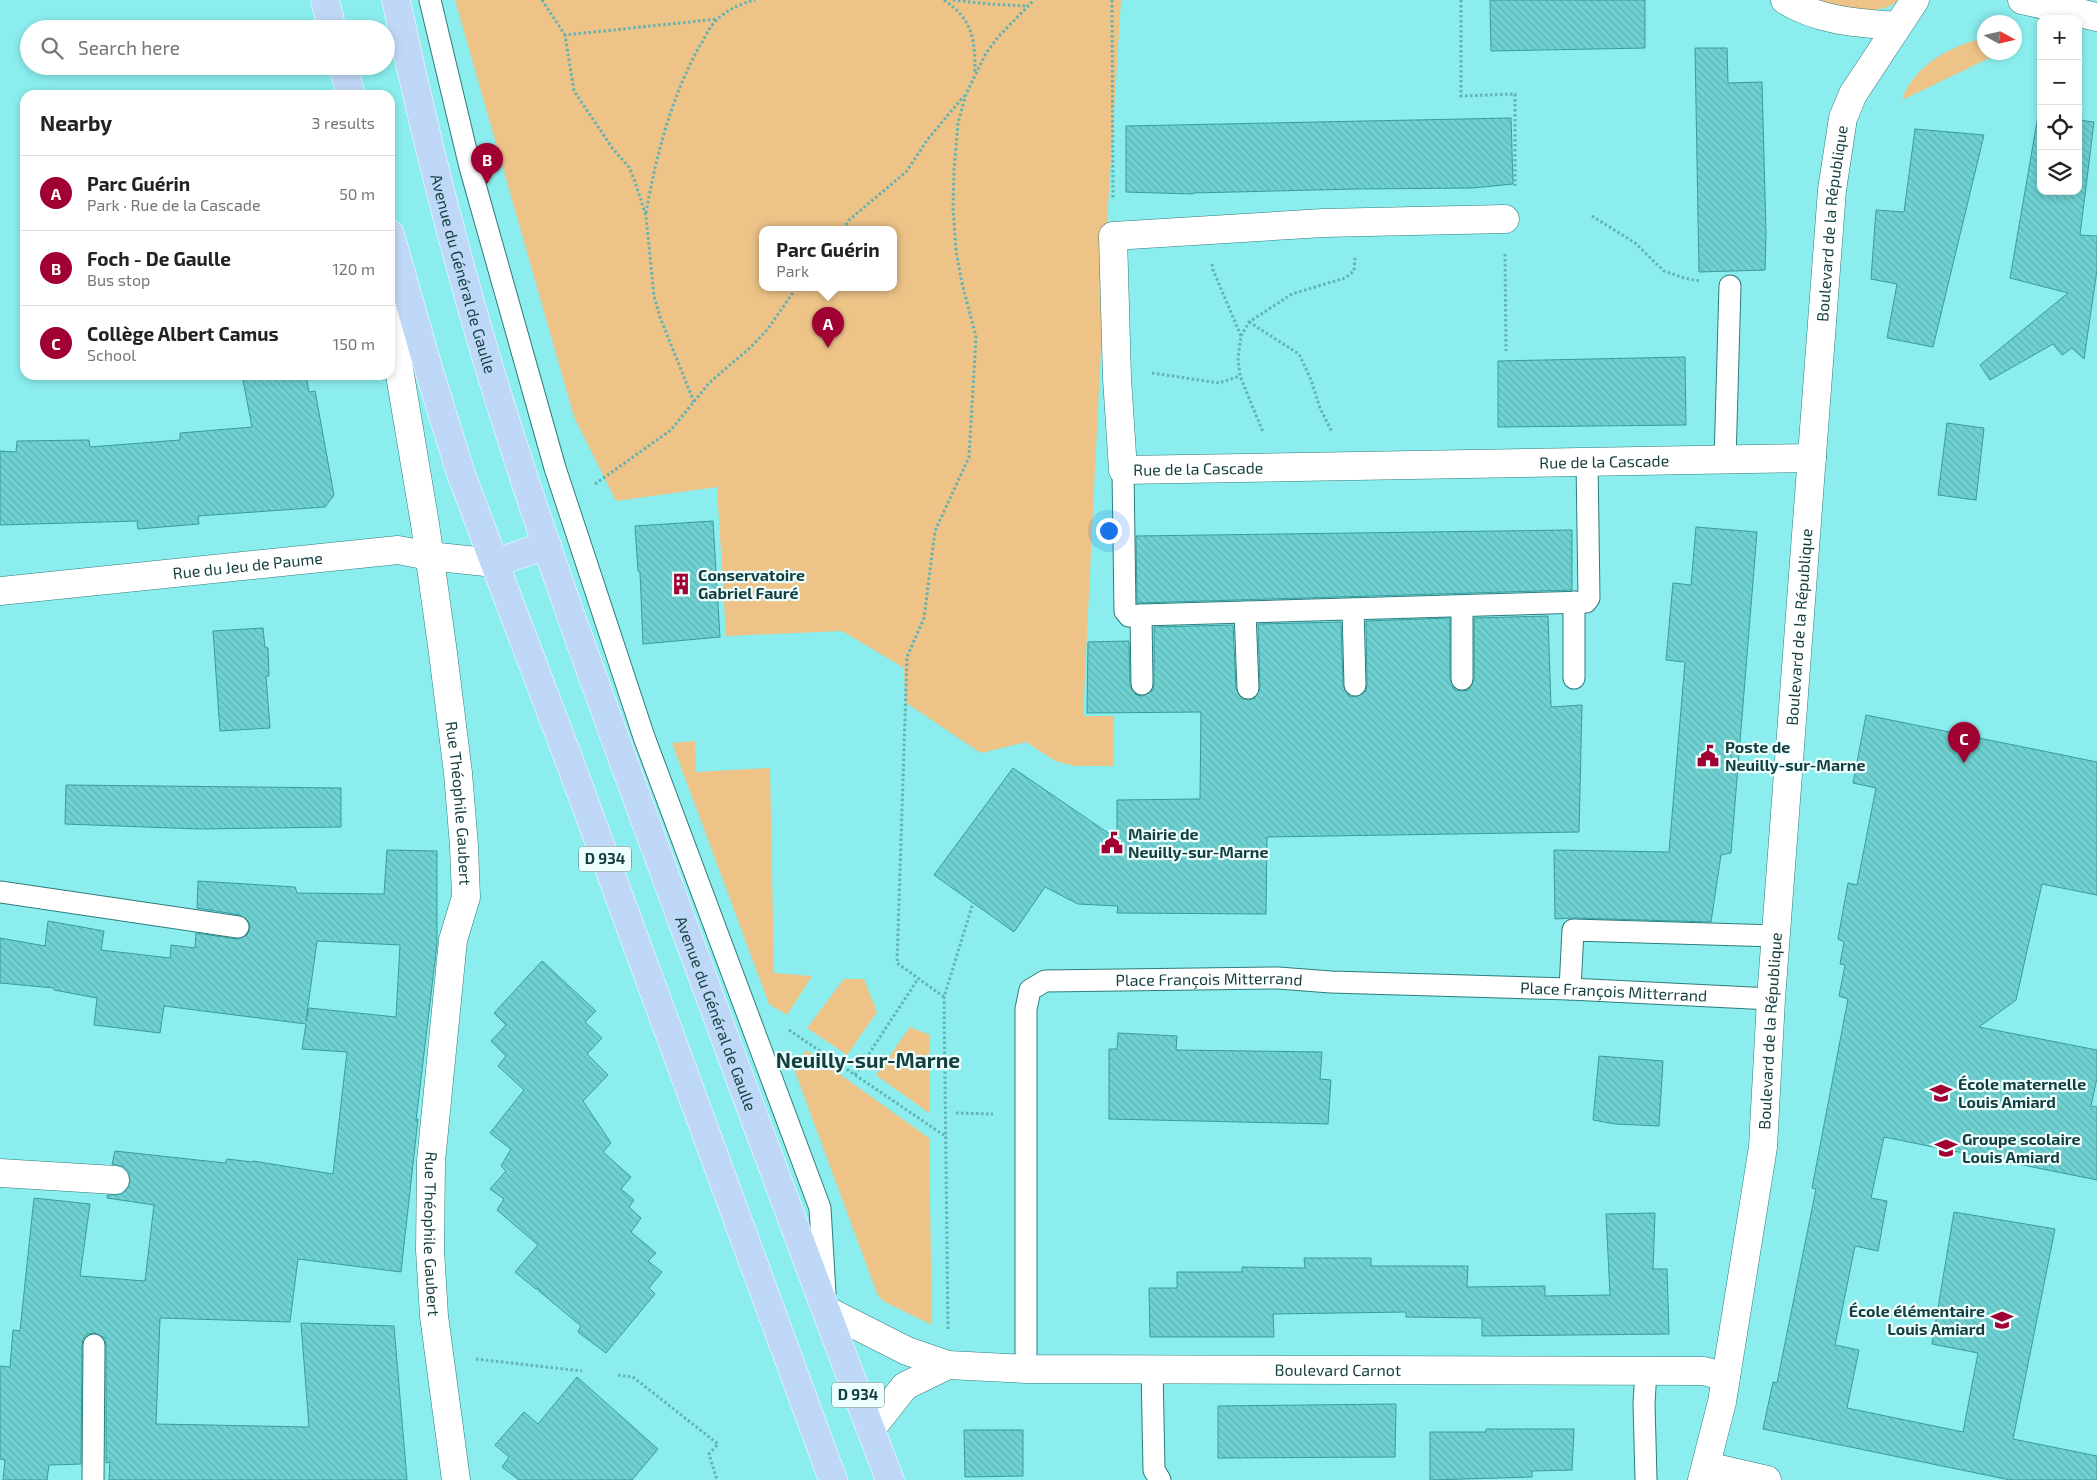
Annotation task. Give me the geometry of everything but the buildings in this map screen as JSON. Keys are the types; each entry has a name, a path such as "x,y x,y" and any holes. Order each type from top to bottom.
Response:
{"main road":[{"path":"325,0 330,20"},
{"name":"Avenue du Général de Gaulle","path":"396,0 434,169 484,349 547,545 618,746 890,1480"},
{"path":"345,75 350,90"},
{"name":"D 934","path":"395,250 461,474 833,1480"},
{"path":"495,563 547,545"}],"street":[{"path":"1785,0 1800,9 1830,19 1898,26"},
{"name":"Boulevard de la République","path":"1704,1473 1726,1377 1762,1147 1771,999 1832,190 1843,118 1853,94 1915,0"},
{"path":"2022,0 2097,17"},
{"path":"1113,236 1211,228 1356,222 1505,219"},
{"name":"Rue de la Cascade","path":"1113,236 1117,369 1123,470 1812,458"},
{"name":"Rue Théophile Gaubert","path":"395,345 429,556 458,773 466,897 453,940 431,1161 430,1250 434,1316 456,1480"},
{"name":"Rue du Jeu de Paume","path":"0,591 398,550 429,556 495,563"},
{"path":"0,1172 115,1180"},
{"name":"Boulevard Carnot","path":"826,1310 907,1351 948,1365 1026,1369 1704,1371 1726,1377"},
{"name":"Boulevard Carnot","path":"871,1429 905,1386 948,1365"},
{"path":"1704,1473 1767,1480"}],"lane":[{"path":"430,0 470,167 519,346 556,468 644,737 820,1208 826,1310"},
{"path":"1726,460 1730,286"},
{"path":"1123,470 1125,611 1129,616 1142,616 1586,602 1589,598 1587,462"},
{"path":"1574,602 1574,678"},
{"path":"1462,606 1462,679"},
{"path":"1353,609 1355,685"},
{"path":"1245,612 1248,688"},
{"path":"1142,616 1142,684"},
{"path":"618,746 644,737"},
{"path":"0,892 238,927"},
{"path":"1570,989 1573,930 1777,936"},
{"name":"Place François Mitterrand","path":"1026,1369 1026,1010 1030,990 1045,980 1278,978 1331,982 1570,989 1771,999"},
{"path":"740,1076 762,1050"},
{"path":"93,1480 94,1345"},
{"path":"1152,1368 1154,1470 1160,1480"},
{"path":"1646,1371 1644,1403 1646,1480"}],"path":[{"path":"542,0 565,36 574,91 613,149 629,167 646,216 654,296 660,317 694,402"},
{"path":"646,216 656,161 683,75 712,25 740,4 755,0"},
{"path":"944,0 958,10 967,21 975,50 975,72"},
{"path":"953,0 1028,6"},
{"path":"944,997 896,963 907,657 924,618 935,531 969,457 976,338 958,259 953,208 958,123 966,94 975,72 986,53 999,36 1016,21 1034,0"},
{"path":"1112,0 1113,236"},
{"path":"1461,0 1461,96 1515,94 1515,189"},
{"path":"565,36 718,19"},
{"path":"845,226 906,172 928,140 966,94"},
{"path":"1592,216 1635,243 1664,270 1684,278 1730,286"},
{"path":"1505,219 1506,351"},
{"path":"1277,468 1240,376 1238,358 1241,336 1248,322 1292,294 1345,278 1354,271 1356,222"},
{"path":"1211,228 1213,270 1241,336"},
{"path":"593,486 671,430 709,383 751,348 767,330 795,291"},
{"path":"1248,322 1299,354 1311,380 1320,408 1351,466"},
{"path":"1117,369 1219,382 1240,376"},
{"path":"948,1365 944,997 973,903"},
{"path":"855,1075 918,979"},
{"path":"788,1030 946,1136"},
{"path":"440,1355 582,1371"},
{"path":"618,1375 633,1377 718,1444 709,1454 717,1480"}],"shaded area":[{"path":"455,0 1121,0 1107,224 1083,716 1114,716 1113,766 1075,766 1055,761 1026,742 981,753 905,702 904,668 842,631 726,636 717,487 616,501 574,417"},
{"path":"1814,0 1898,0 1890,6 1870,10 1846,8"},
{"path":"1977,40 1977,60 1985,60 1902,100 1915,77 1924,67 1946,52"},
{"path":"695,741 696,772 770,768 774,973 812,976 787,1015 769,1004 672,743"},
{"path":"844,979 864,979 877,1012 847,1055 807,1028"},
{"path":"910,1027 930,1035 929,1113 876,1075"},
{"path":"806,1050 929,1138 932,1325 885,1302 878,1296 794,1069"}],"place":[{"name":"Foch - De Gaulle","path":"487,184"},
{"name":"Parc Guérin","path":"828,348"},
{"name":"Conservatoire Gabriel Fauré","path":"681,584"},
{"name":"Poste de Neuilly-sur-Marne","path":"1708,756"},
{"name":"Collège Albert Camus","path":"1964,763"},
{"name":"Mairie de Neuilly-sur-Marne","path":"1112,843"},
{"name":"École maternelle Louis Amiard","path":"1941,1093"},
{"name":"Groupe scolaire Louis Amiard","path":"1946,1148"},
{"name":"École élémentaire Louis Amiard","path":"2002,1320"}],"district":[{"name":"Neuilly-sur-Marne","path":"868,1061"}]}
